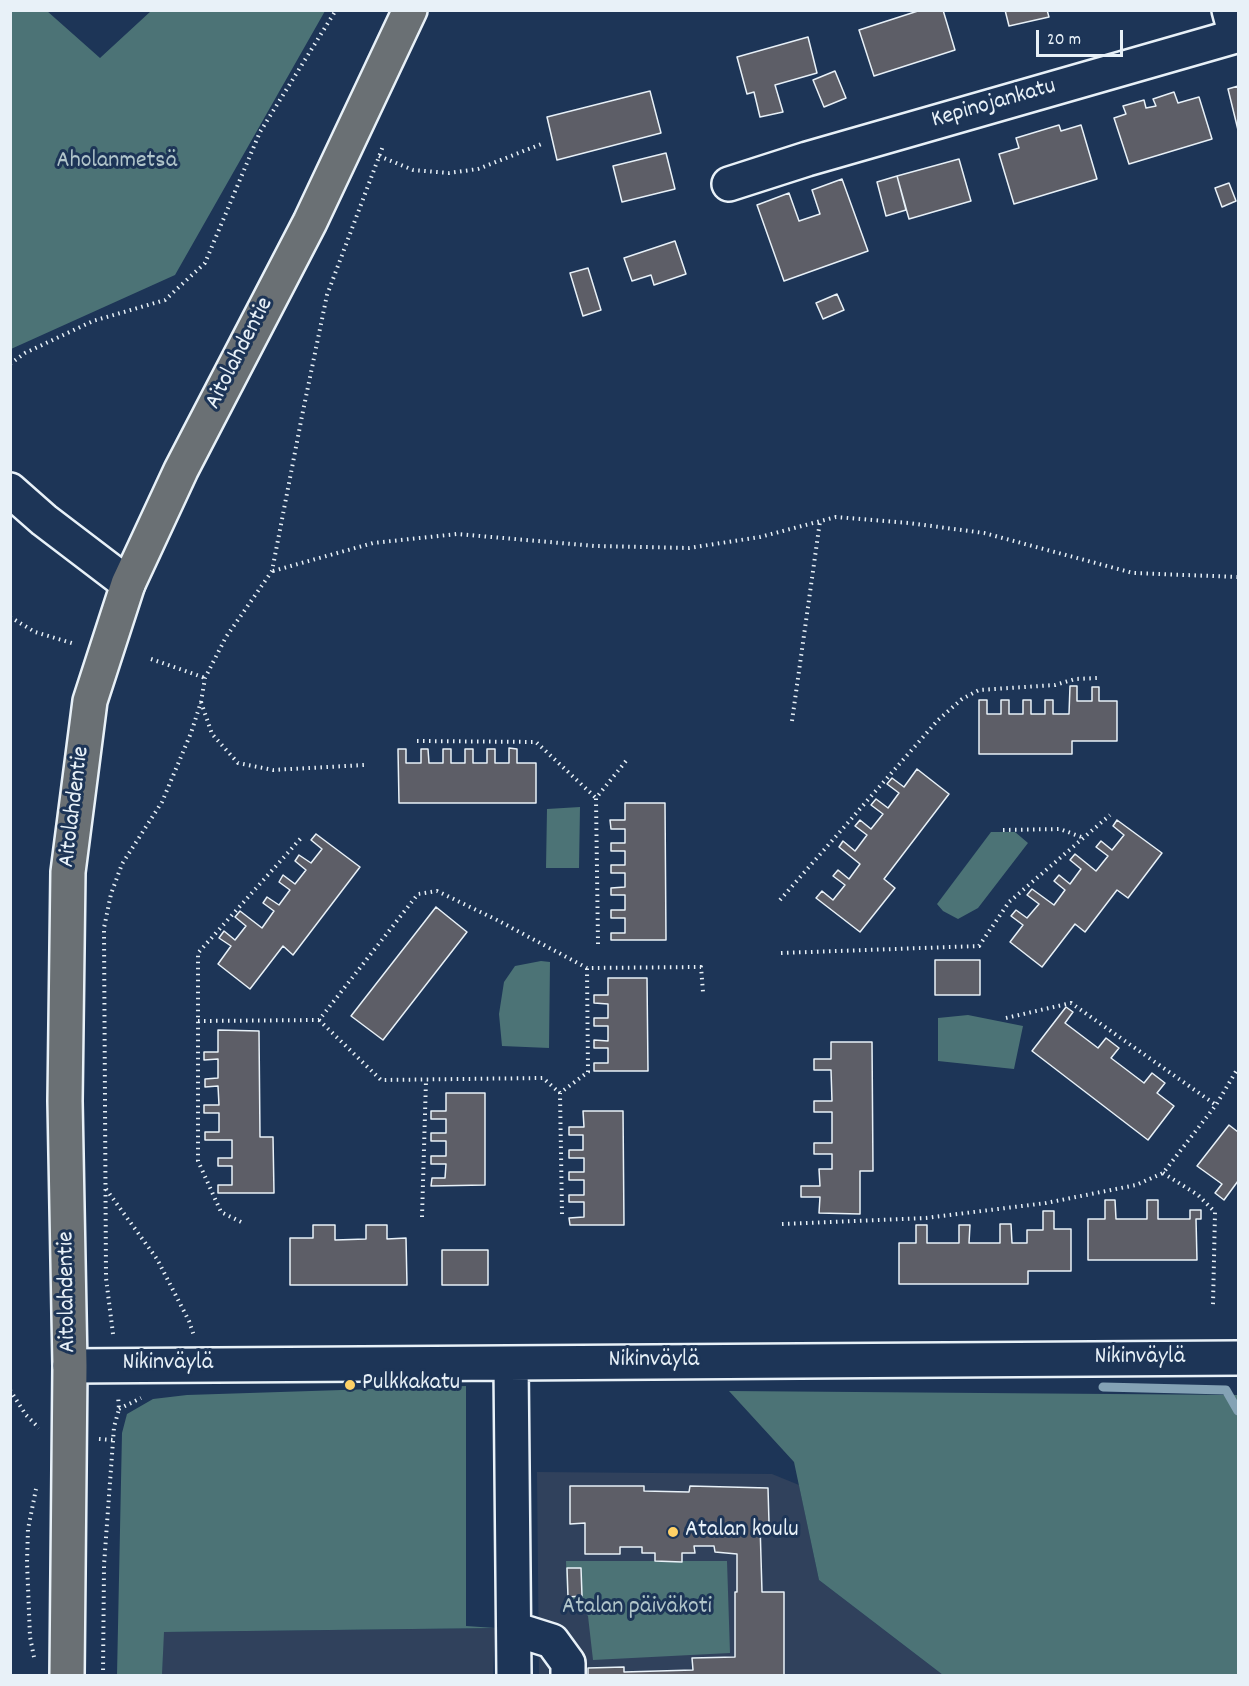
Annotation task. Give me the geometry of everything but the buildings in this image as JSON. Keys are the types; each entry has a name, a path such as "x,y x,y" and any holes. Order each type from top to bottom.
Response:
{"main road":[{"name":"Aitolahdentie","path":"67,1676 70,1366 65,1101 68,872 90,701 128,585 181,470 310,222 410,10"}],"street":[{"name":"Kepinojankatu","path":"729,184 807,159 1236,36 1229,10"},
{"path":"10,490 44,520 128,585"},
{"name":"Nikinväylä","path":"70,1366 1239,1358"},
{"path":"511,1363 514,1676"},
{"path":"514,1629 552,1641 568,1663 568,1676"}],"path":[{"path":"10,364 25,353 93,321 165,300 205,263 260,132 336,10"},
{"path":"104,1676 105,1544 114,1427 119,1409 106,1278 104,928 106,916 122,864 162,802 191,733 201,702 205,678 226,637 272,571 327,295 386,137"},
{"path":"379,156 413,170 449,173 478,169 544,143"},
{"path":"272,571 373,543 458,534 595,546 689,548 759,537 836,517 909,523 984,533 1133,573 1239,577"},
{"path":"792,721 820,521"},
{"path":"1233,577 1239,583"},
{"path":"10,616 35,632 79,645"},
{"path":"151,659 205,678"},
{"path":"780,900 938,720 962,699 979,690 1055,685 1075,679 1098,678"},
{"path":"201,702 212,734 238,763 273,770 364,765"},
{"path":"417,741 536,742 596,798"},
{"path":"598,944 596,798 626,761"},
{"path":"781,953 979,946 1009,902 1110,816"},
{"path":"1002,830 1060,829 1084,838"},
{"path":"241,1222 221,1212 198,1161 198,953 303,837"},
{"path":"319,1020 418,894 437,891 587,968 701,967 704,992"},
{"path":"560,1093 588,1072 587,968"},
{"path":"1006,1018 1071,1003 1216,1105"},
{"path":"198,1021 319,1020 381,1080 543,1078 560,1093 562,1214"},
{"path":"782,1224 926,1218 1046,1203 1136,1185 1163,1173 1216,1105 1239,1068"},
{"path":"422,1217 426,1080"},
{"path":"1163,1173 1198,1195 1215,1212 1213,1305"},
{"path":"106,1188 157,1260 189,1321 196,1341"},
{"path":"10,1390 26,1415 44,1433"},
{"path":"36,1485 28,1529 27,1562 30,1636 36,1665"}],"shaded area":[{"name":"Atalan koulu","path":"537,1472 772,1474 799,1485 819,1580 943,1675 539,1675"},
{"path":"495,1628 493,1675 162,1676 163,1632"}],"green space":[{"name":"Aholanmetsä","path":"10,11 47,11 100,58 151,11 325,11 175,275 11,349"},
{"path":"580,807 579,868 546,868 547,809"},
{"path":"991,832 1015,832 1028,843 978,908 958,919 943,911 937,904"},
{"path":"541,961 550,962 549,1048 502,1046 499,1014 504,982 515,966"},
{"path":"968,1015 1023,1026 1014,1069 938,1061 938,1018"},
{"path":"466,1386 466,1626 495,1628 164,1632 162,1675 117,1675 122,1433 127,1414 153,1399 187,1395"},
{"path":"729,1391 1238,1395 1238,1675 943,1675 819,1580 794,1462"},
{"name":"Atalan päiväkoti","path":"566,1561 727,1561 730,1653 593,1660 588,1616 567,1593"}],"waterway":[{"path":"1103,1387 1226,1390 1238,1411"}],"place":[{"name":"Pulkkakatu","path":"350,1385"},
{"name":"Atalan koulu","path":"673,1532"}]}
